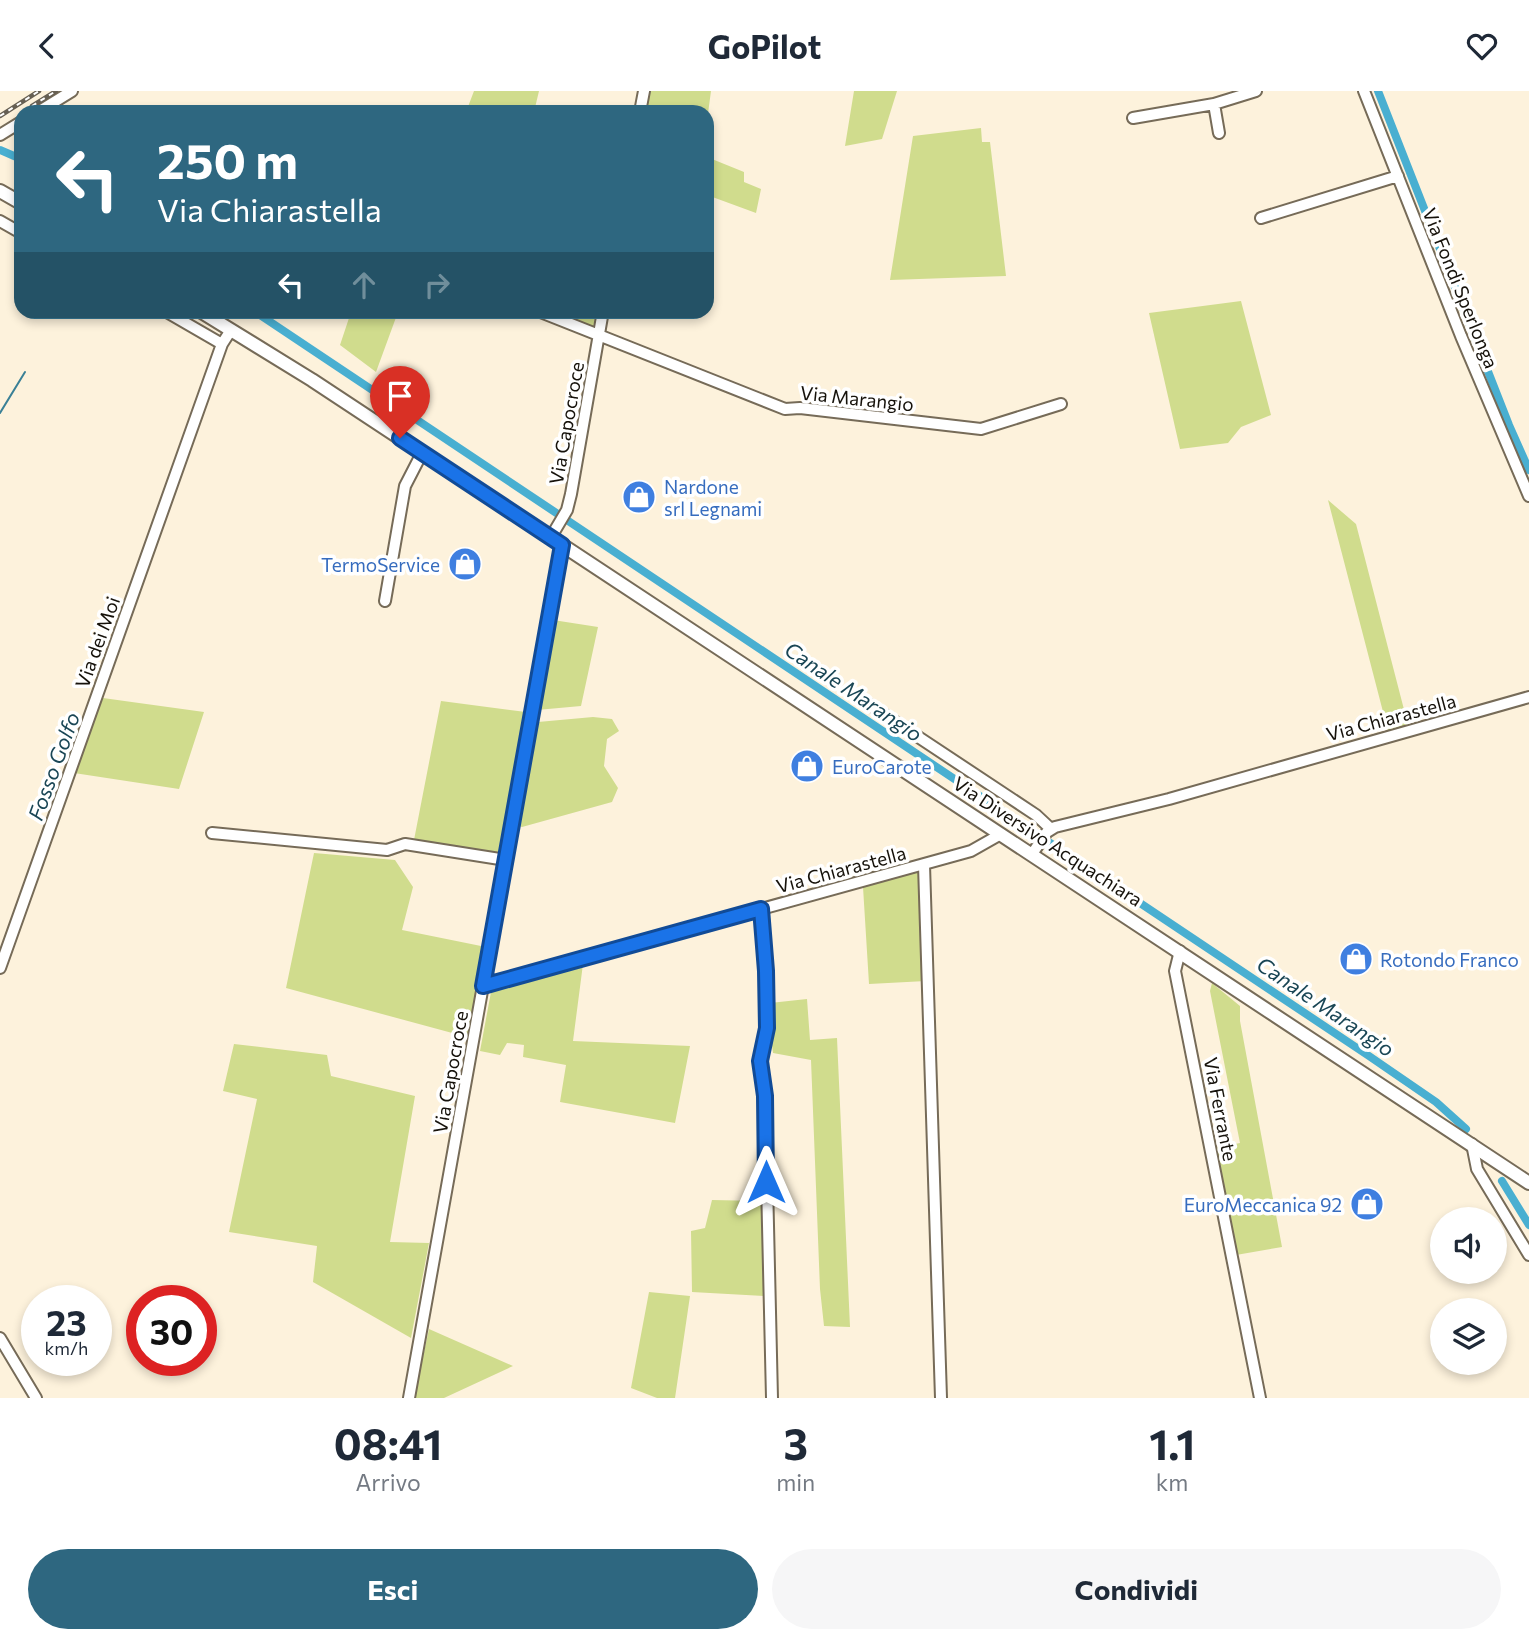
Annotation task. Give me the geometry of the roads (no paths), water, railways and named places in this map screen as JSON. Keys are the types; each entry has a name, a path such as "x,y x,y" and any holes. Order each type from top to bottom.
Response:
{"main road":[{"name":"Via Diversivo Acquachiara","path":"213,319 556,537 1001,834 1035,850 1180,951 1527,1179"}],"street":[{"path":"52,105 72,91"},
{"path":"1133,118 1214,104 1256,91"},
{"name":"Via Fondi Sperlonga","path":"1364,91 1472,363 1529,496"},
{"path":"1214,104 1219,133"},
{"path":"1261,218 1398,176"},
{"path":"179,319 222,344"},
{"name":"Via Marangio","path":"556,319 785,409 800,408 981,429 1061,404"},
{"name":"Via Capocroce","path":"409,1398 506,860 556,537 567,510 602,319"},
{"name":"Via dei Moi","path":"0,968 222,344 230,330"},
{"path":"385,601 405,486 422,453"},
{"name":"Via Chiarastella","path":"1049,830 1169,799 1529,697"},
{"path":"870,705 1036,815 1049,830 1035,850"},
{"path":"212,833 387,850 405,844 506,860"},
{"name":"Via Chiarastella","path":"483,986 924,865 971,851 1001,834"},
{"path":"924,865 941,1398"},
{"path":"761,909 767,1007 764,1048 760,1061 765,1096 772,1398"},
{"name":"Via Ferrante","path":"1180,951 1175,971 1260,1398"},
{"path":"1472,1144 1477,1169 1529,1255"},
{"path":"0,1338 36,1398"}],"waterway":[{"path":"1378,91 1529,470"},
{"name":"Canale Marangio","path":"0,150 14,156"},
{"name":"Canale Marangio","path":"266,319 1369,1056 1436,1102 1466,1129"},
{"path":"0,413 25,372"},
{"name":"Canale Marangio","path":"1502,1181 1529,1225"}],"railway":[{"path":"17,105 39,91"},
{"path":"34,105 56,91"},
{"path":"0,116 14,107"}],"place":[{"name":"Nardone srl Legnami","path":"639,497"},
{"name":"TermoService","path":"465,564"},
{"name":"EuroCarote","path":"807,766"},
{"name":"Rotondo Franco","path":"1356,959"},
{"name":"EuroMeccanica 92","path":"1367,1204"}],"water label":[{"name":"Fosso Golfo","path":"53,766"}]}
